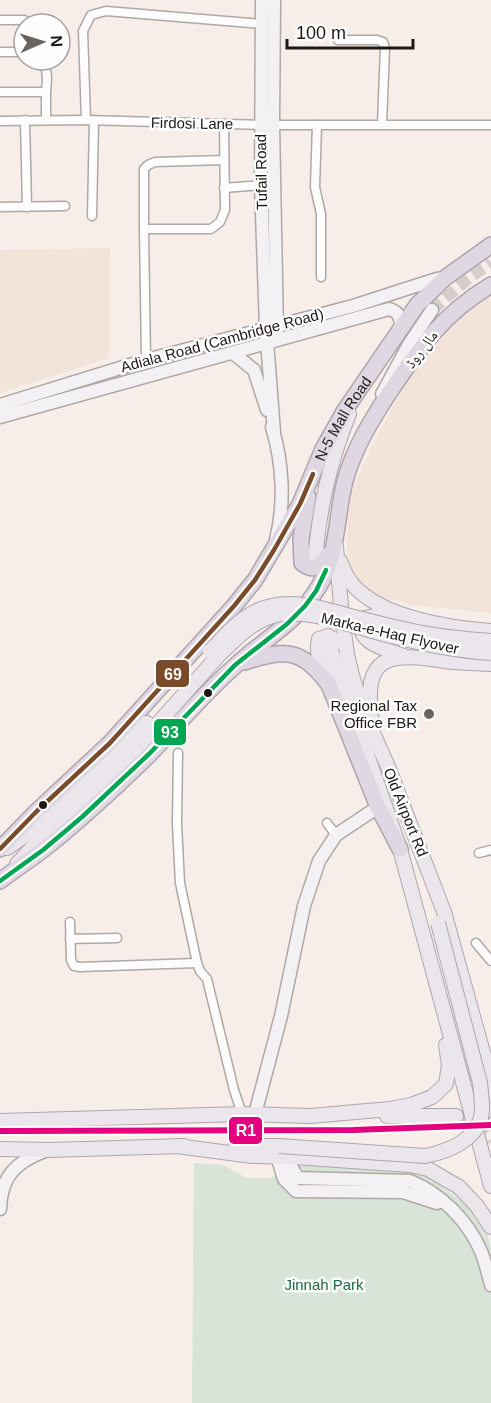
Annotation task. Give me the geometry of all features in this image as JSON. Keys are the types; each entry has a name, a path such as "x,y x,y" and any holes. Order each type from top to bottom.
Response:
{"highway":[{"name":"N-5 Mall Road","path":"0,851 37,811 110,743 234,606 255,580 274,550 310,485 323,449 417,305 446,278 491,245"},
{"name":"مال روڈ","path":"336,541 344,483 353,453 366,428 418,350 437,327 458,308 491,285"},
{"path":"310,485 301,539 302,562 312,568 321,566 336,541"},
{"path":"1,880 43,850 82,817 149,754 235,665 287,624 305,606 316,591 336,541"},
{"path":"235,665 267,654 283,652 310,664 321,674 329,685 378,807 400,849"}],"main road":[{"name":"Tufail Road","path":"262,0 271,326"},
{"name":"Tufail Road","path":"274,0 261,186 272,343 274,432"},
{"name":"Adiala Road (Cambridge Road)","path":"0,405 146,360 353,306 446,278"},
{"name":"Adiala Road (Cambridge Road)","path":"0,417 389,309 400,316 400,331"},
{"path":"366,428 386,384 432,310"},
{"path":"233,353 254,370 274,432 282,492 279,528 274,550"},
{"path":"315,563 318,523 326,482 337,444 357,394"},
{"path":"336,541 340,561 353,585 373,600 409,617"},
{"name":"Old Airport Rd","path":"336,541 338,582 347,654 362,708 389,769 444,912 489,1075 491,1098 489,1109 482,1114 476,1111 464,1081"},
{"name":"Marka-e-Haq Flyover","path":"1,880 42,837 136,748 248,615 264,608 283,604 323,607 416,632 491,642"},
{"name":"Marka-e-Haq Flyover","path":"0,851 45,819 88,782 214,654 247,628 275,615 293,613 324,617 343,624 424,644 491,652"},
{"path":"406,656 375,645 364,638 361,623 364,618 383,614 491,631"},
{"path":"329,685 318,656 319,639 328,636 334,638 347,654"},
{"name":"Old Airport Rd","path":"329,645 400,849 491,1186"},
{"path":"389,769 370,714 370,685 379,665 391,658 406,656 491,664"},
{"path":"248,1114 281,1016 304,906 319,861 336,835 378,807"},
{"path":"0,1149 49,1150 177,1146 425,1156 453,1148 480,1122 482,1111 480,1083 438,923 424,859"},
{"path":"310,1116 411,1105 432,1096 446,1084 449,1065 438,986"},
{"path":"0,1121 248,1114 456,1116"},
{"path":"0,1209 1,1192 6,1180 17,1166 27,1158 49,1150"},
{"path":"278,1151 294,1156 409,1165 428,1169 459,1187 477,1206 491,1227"},
{"path":"278,1151 284,1179 296,1191 403,1192 436,1202 469,1227"},
{"path":"294,1156 290,1165 298,1178 410,1181 421,1186 448,1206 469,1227 481,1250 491,1285"}],"street":[{"path":"92,216 90,121 83,31 91,15 106,11 262,24"},
{"path":"338,40 383,42 385,48 382,124"},
{"path":"46,72 46,120"},
{"path":"0,92 46,92"},
{"path":"25,120 27,207"},
{"name":"Firdosi Lane","path":"0,121 267,125 491,125"},
{"path":"144,229 211,229 220,222 225,210 224,124"},
{"path":"317,125 315,187 321,214 321,277"},
{"path":"146,360 144,169 155,162 224,160"},
{"path":"224,188 261,186"},
{"path":"0,207 65,206"},
{"path":"178,753 177,825 180,883 197,963 207,979 234,1090 248,1114"},
{"path":"327,823 336,835"},
{"path":"479,853 491,850"},
{"path":"70,922 71,960 74,966 197,963"},
{"path":"70,939 117,938"},
{"path":"476,943 491,961"}],"shaded area":[{"path":"110,248 109,358 0,393 0,250"},
{"path":"491,295 491,613 412,605 357,591 346,567 348,512 355,484 372,445 404,386 444,332"}],"green space":[{"name":"Jinnah Park","path":"194,1163 223,1165 247,1178 270,1178 296,1165 400,1168 423,1173 466,1204 487,1233 491,1248 491,1403 192,1403"}],"tunnel":[{"path":"432,310 470,277 491,263"},
{"path":"456,1116 476,1126 491,1142"}],"transit line":[{"name":"69","path":"0,849 110,743 234,606 255,580 274,550 300,504 313,474"},
{"name":"93","path":"0,881 43,850 82,817 149,754 235,665 287,624 316,591 326,570"},
{"name":"R1","path":"0,1131 353,1130 491,1125"}],"place":[{"name":"Regional Tax Office FBR","path":"429,714"}]}
